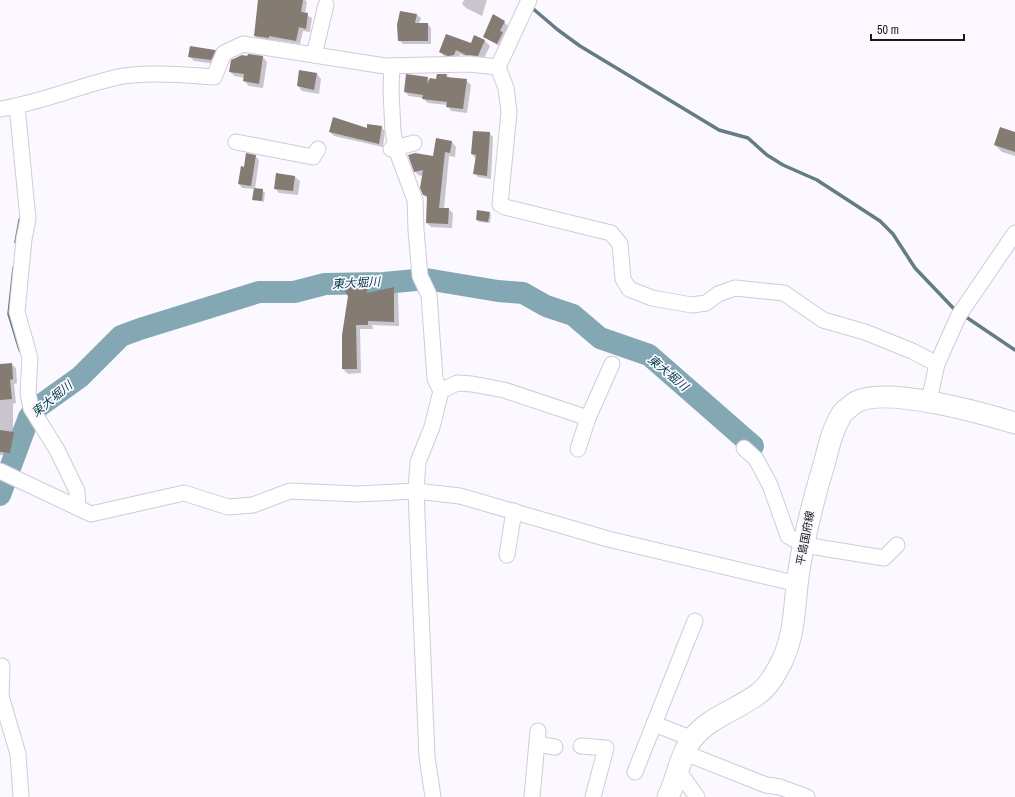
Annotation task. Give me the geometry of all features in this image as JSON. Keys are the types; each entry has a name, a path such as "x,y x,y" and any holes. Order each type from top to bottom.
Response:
{"main road":[{"name":"平島国府線","path":"668,797 685,754 708,724 759,694 770,682 782,661 791,638 804,545 813,499 832,437 843,413 856,402 867,399 929,401 1015,423"}],"street":[{"path":"528,3 498,67 506,88 509,112 500,204 505,207 611,234 620,244 623,279 629,289 652,298 692,305 706,302 718,294 735,288 784,293 823,320 865,332 912,351 937,364"},
{"path":"314,55 326,5"},
{"path":"78,507 77,490 57,450 32,410 28,393 30,358 17,312 24,239 28,218 10,108 115,77 180,74 214,77 224,54 243,44 314,55 343,64 392,66 469,64 498,67"},
{"path":"392,66 394,93 390,112 394,149 415,200 416,230 421,279 429,295 435,379 440,391 432,427 418,462 416,491 427,757 433,797"},
{"path":"236,142 313,157 318,149"},
{"path":"394,149 402,145 414,143"},
{"path":"929,401 937,364 960,313 1015,233"},
{"path":"578,449 588,418 612,364"},
{"path":"440,391 457,383 472,384 504,390 588,418"},
{"path":"744,448 756,458 770,485 788,536 804,545 884,558 897,545"},
{"path":"5,473 91,514 184,493 228,507 253,504 290,491 358,494 416,491 460,496 608,540 798,584"},
{"path":"507,556 514,511"},
{"path":"635,772 696,621"},
{"path":"2,666 1,696 18,754 21,797"},
{"path":"654,724 685,754 766,785 780,787 807,797"},
{"path":"532,797 537,737 555,747"},
{"path":"581,746 606,748 593,797"},
{"path":"685,754 697,797"}],"building":[{"path":"258,0 303,0 301,12 308,13 306,29 299,27 296,41 269,36 269,38 254,36"},
{"path":"400,11 417,14 415,23 428,23 428,41 398,41 397,25"},
{"path":"493,14 505,21 500,31 503,32 497,44 483,37"},
{"path":"446,34 471,43 474,35 485,40 478,56 466,55 456,50 454,55 448,56 439,52"},
{"path":"190,46 216,50 211,60 188,57"},
{"path":"248,54 263,56 259,84 243,81 244,74 229,72 231,60 242,55 247,56"},
{"path":"299,70 317,73 314,90 297,86"},
{"path":"406,74 428,77 427,84 430,78 436,79 437,74 447,74 446,77 467,79 463,109 446,107 447,102 422,99 423,95 404,92"},
{"path":"333,117 367,128 367,124 382,126 379,144 329,132"},
{"path":"1000,127 1015,132 1015,152 994,145"},
{"path":"473,131 490,132 487,176 473,174 476,155 471,154"},
{"path":"436,138 452,141 450,153 445,152 439,208 449,208 448,224 426,223 427,196 423,195 420,188 423,170 414,172 408,155 415,153 433,156"},
{"path":"246,153 256,155 251,186 238,184 241,166 244,167"},
{"path":"276,173 295,176 293,191 274,189"},
{"path":"254,188 263,189 262,201 252,200"},
{"path":"477,210 490,212 488,222 476,220"},
{"path":"367,286 367,293 394,287 394,322 368,321 368,325 356,325 357,369 342,369 342,335 348,296 343,288"},
{"path":"12,363 13,379 10,380 12,399 0,400 0,364"},
{"path":"0,430 14,432 10,453 0,452"}],"waterway":[{"path":"531,7 580,46 719,130 748,138 767,155 783,165 817,180 880,221 893,234 915,268 957,312"},
{"path":"16,242 20,220"},
{"path":"14,268 9,314 20,350"},
{"name":"東大堀川","path":"0,495 29,417 38,407 80,377 121,336 259,292 294,292 325,284 384,283 426,279 498,291 523,293 546,306 573,315 600,338 649,355 753,446"},
{"path":"963,315 1015,350"}]}
